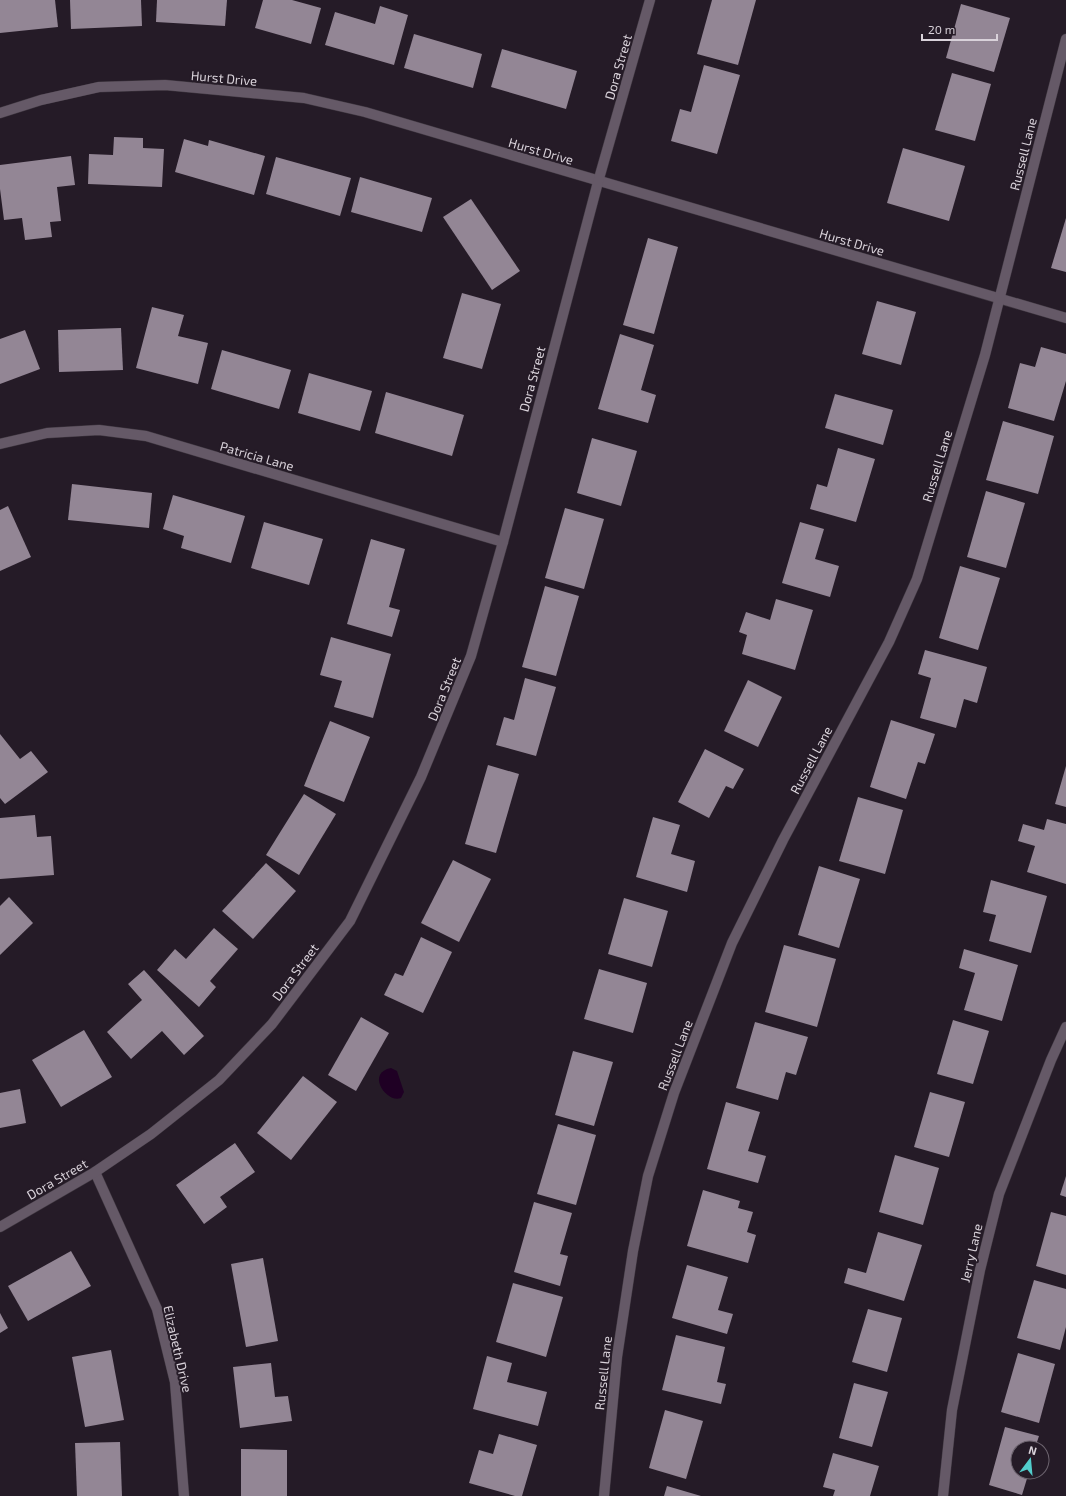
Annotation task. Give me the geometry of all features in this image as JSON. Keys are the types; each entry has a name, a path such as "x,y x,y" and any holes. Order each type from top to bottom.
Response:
{"street":[{"name":"Dora Street","path":"0,1227 95,1172 151,1134 219,1080 272,1024 350,921 421,778 468,663 503,542 598,182 650,0"},
{"name":"Russell Lane","path":"604,1496 617,1357 633,1251 648,1176 674,1093 732,943 783,840 889,642 917,579 985,355 1066,39"},
{"name":"Hurst Drive","path":"0,113 41,100 99,87 165,86 304,98 365,112 598,182 1066,318"},
{"name":"Patricia Lane","path":"0,444 47,433 99,430 146,436 503,542"},
{"name":"Jerry Lane","path":"943,1496 952,1410 980,1270 997,1201 1051,1060 1066,1028"},
{"name":"Elizabeth Drive","path":"95,1172 157,1309 175,1382 184,1496"}],"shaded area":[{"path":"391,1068 397,1071 404,1092 401,1098 395,1099 390,1097 381,1087 379,1081 383,1071"}],"building":[{"path":"0,0 55,0 58,27 0,33"},
{"path":"70,0 141,0 142,26 71,29"},
{"path":"157,0 227,0 225,26 156,22"},
{"path":"263,0 292,0 321,8 311,44 255,28"},
{"path":"712,0 756,0 738,65 697,54"},
{"path":"961,4 1010,18 994,72 946,58"},
{"path":"380,6 408,15 394,65 325,45 335,12 375,24"},
{"path":"414,34 482,54 473,88 404,68"},
{"path":"502,49 577,71 566,109 491,87"},
{"path":"704,65 740,75 717,154 671,141 680,109 691,112"},
{"path":"952,73 991,84 975,141 935,130"},
{"path":"114,137 143,138 143,148 164,149 162,187 88,184 89,154 113,155"},
{"path":"184,139 208,146 209,140 265,156 254,195 175,172"},
{"path":"903,148 965,166 949,221 887,203"},
{"path":"71,156 75,185 57,187 61,221 50,222 52,237 25,240 22,218 4,220 0,189 0,165"},
{"path":"276,157 351,178 340,216 266,194"},
{"path":"360,177 432,198 422,232 351,212"},
{"path":"471,199 520,271 492,290 443,217"},
{"path":"1066,218 1066,272 1051,268"},
{"path":"648,238 678,247 654,334 623,325"},
{"path":"462,293 501,304 482,369 443,358"},
{"path":"877,301 916,312 901,365 862,354"},
{"path":"152,307 184,315 178,336 208,343 198,384 136,368"},
{"path":"121,328 123,370 59,372 58,330"},
{"path":"25,330 40,369 0,384 0,339"},
{"path":"620,334 654,345 641,390 656,395 648,423 598,409"},
{"path":"1041,347 1066,354 1066,381 1054,421 1008,408 1020,363 1035,367"},
{"path":"222,350 291,370 279,409 211,389"},
{"path":"309,373 372,391 360,431 298,413"},
{"path":"386,392 464,415 452,456 375,433"},
{"path":"835,394 893,410 883,445 825,428"},
{"path":"1003,421 1054,436 1038,494 986,480"},
{"path":"592,438 637,451 621,506 577,493"},
{"path":"838,448 875,459 856,522 810,509 817,484 827,487"},
{"path":"72,484 152,493 149,528 68,520"},
{"path":"986,491 1025,503 1006,568 967,557"},
{"path":"173,495 245,516 231,563 181,548 184,536 163,529"},
{"path":"8,506 31,557 0,571 0,510"},
{"path":"565,508 604,519 584,589 545,578"},
{"path":"264,522 323,539 309,585 251,568"},
{"path":"800,522 824,529 815,559 839,566 830,597 782,583"},
{"path":"371,539 405,549 389,607 400,610 392,637 347,624"},
{"path":"960,566 1000,578 978,650 939,638"},
{"path":"545,586 579,596 556,676 522,667"},
{"path":"776,599 813,610 795,670 742,654 747,635 739,632 746,612 770,620"},
{"path":"331,637 391,654 373,718 334,707 342,681 320,675"},
{"path":"925,650 987,667 977,703 964,699 956,728 920,718 931,678 918,674"},
{"path":"525,678 556,687 536,756 496,745 504,717 514,720"},
{"path":"748,680 782,697 758,747 724,731"},
{"path":"891,720 935,734 925,764 918,762 906,799 870,787"},
{"path":"330,721 370,737 344,802 304,786"},
{"path":"0,734 20,759 31,751 48,772 5,804 0,798"},
{"path":"705,749 744,769 733,789 726,786 709,818 678,802"},
{"path":"488,765 519,774 496,853 465,844"},
{"path":"1066,766 1066,807 1055,804"},
{"path":"304,794 336,814 299,875 266,855"},
{"path":"858,797 903,810 885,874 839,861"},
{"path":"35,815 37,837 51,836 54,875 0,879 0,818"},
{"path":"653,817 680,825 671,854 695,861 687,892 636,877"},
{"path":"1047,819 1066,824 1066,884 1027,872 1035,846 1018,841 1023,824 1044,830"},
{"path":"453,860 491,879 459,942 421,923"},
{"path":"266,863 296,891 253,939 222,911"},
{"path":"819,866 860,879 839,948 798,935"},
{"path":"991,880 1047,896 1031,953 989,941 996,915 983,912"},
{"path":"9,897 33,923 0,955 0,906"},
{"path":"624,898 668,911 652,967 608,954"},
{"path":"214,928 238,949 210,981 216,987 199,1007 157,970 175,949 186,959"},
{"path":"421,937 452,952 423,1013 384,995 395,973 403,976"},
{"path":"784,945 836,959 817,1027 765,1012"},
{"path":"964,949 1018,965 1002,1021 964,1010 975,973 959,968"},
{"path":"599,969 647,983 633,1033 584,1019"},
{"path":"144,970 204,1036 184,1055 162,1031 131,1059 107,1032 142,1000 128,984"},
{"path":"361,1017 389,1033 356,1091 328,1075"},
{"path":"953,1020 989,1031 973,1084 937,1074"},
{"path":"755,1022 808,1037 796,1075 786,1072 778,1100 736,1088"},
{"path":"84,1030 112,1077 61,1107 32,1060"},
{"path":"573,1051 613,1062 594,1126 555,1115"},
{"path":"303,1076 337,1102 291,1160 257,1133"},
{"path":"20,1089 26,1123 0,1128 0,1093"},
{"path":"930,1092 965,1102 949,1157 914,1147"},
{"path":"726,1102 760,1112 748,1151 766,1156 758,1183 707,1169"},
{"path":"558,1124 596,1135 576,1205 537,1194"},
{"path":"235,1143 255,1172 220,1197 227,1207 204,1224 176,1185"},
{"path":"895,1155 939,1168 923,1225 879,1212"},
{"path":"1066,1176 1066,1197 1060,1195"},
{"path":"703,1190 740,1201 738,1208 753,1212 747,1232 756,1235 748,1263 687,1246"},
{"path":"534,1202 572,1213 560,1254 568,1256 560,1286 514,1272"},
{"path":"1051,1212 1066,1216 1066,1275 1036,1266"},
{"path":"878,1232 922,1245 904,1301 844,1283 848,1268 866,1273"},
{"path":"71,1251 91,1286 28,1321 8,1286"},
{"path":"263,1258 278,1341 246,1347 231,1264"},
{"path":"687,1265 728,1277 718,1310 733,1314 727,1334 672,1318"},
{"path":"1034,1280 1066,1289 1066,1327 1060,1350 1017,1338"},
{"path":"513,1283 563,1297 546,1357 496,1342"},
{"path":"868,1309 902,1318 887,1372 852,1362"},
{"path":"0,1313 8,1328 0,1333"},
{"path":"676,1335 725,1347 717,1382 726,1384 721,1404 662,1390"},
{"path":"111,1350 124,1420 85,1427 72,1357"},
{"path":"1018,1353 1055,1364 1039,1423 1001,1412"},
{"path":"487,1356 512,1363 507,1382 547,1392 538,1426 473,1409"},
{"path":"271,1363 275,1397 288,1396 292,1421 240,1428 233,1367"},
{"path":"854,1383 888,1392 872,1447 839,1438"},
{"path":"665,1410 703,1421 686,1479 649,1468"},
{"path":"1005,1427 1039,1436 1038,1440 1010,1440 1010,1480 1027,1480 1022,1495 989,1485"},
{"path":"499,1434 537,1445 522,1496 515,1496 469,1483 479,1450 493,1454"},
{"path":"120,1442 122,1496 77,1496 75,1443"},
{"path":"241,1449 287,1450 287,1496 241,1496"},
{"path":"833,1453 879,1466 870,1496 833,1496 835,1490 823,1487"},
{"path":"667,1486 701,1496 664,1496"}]}
